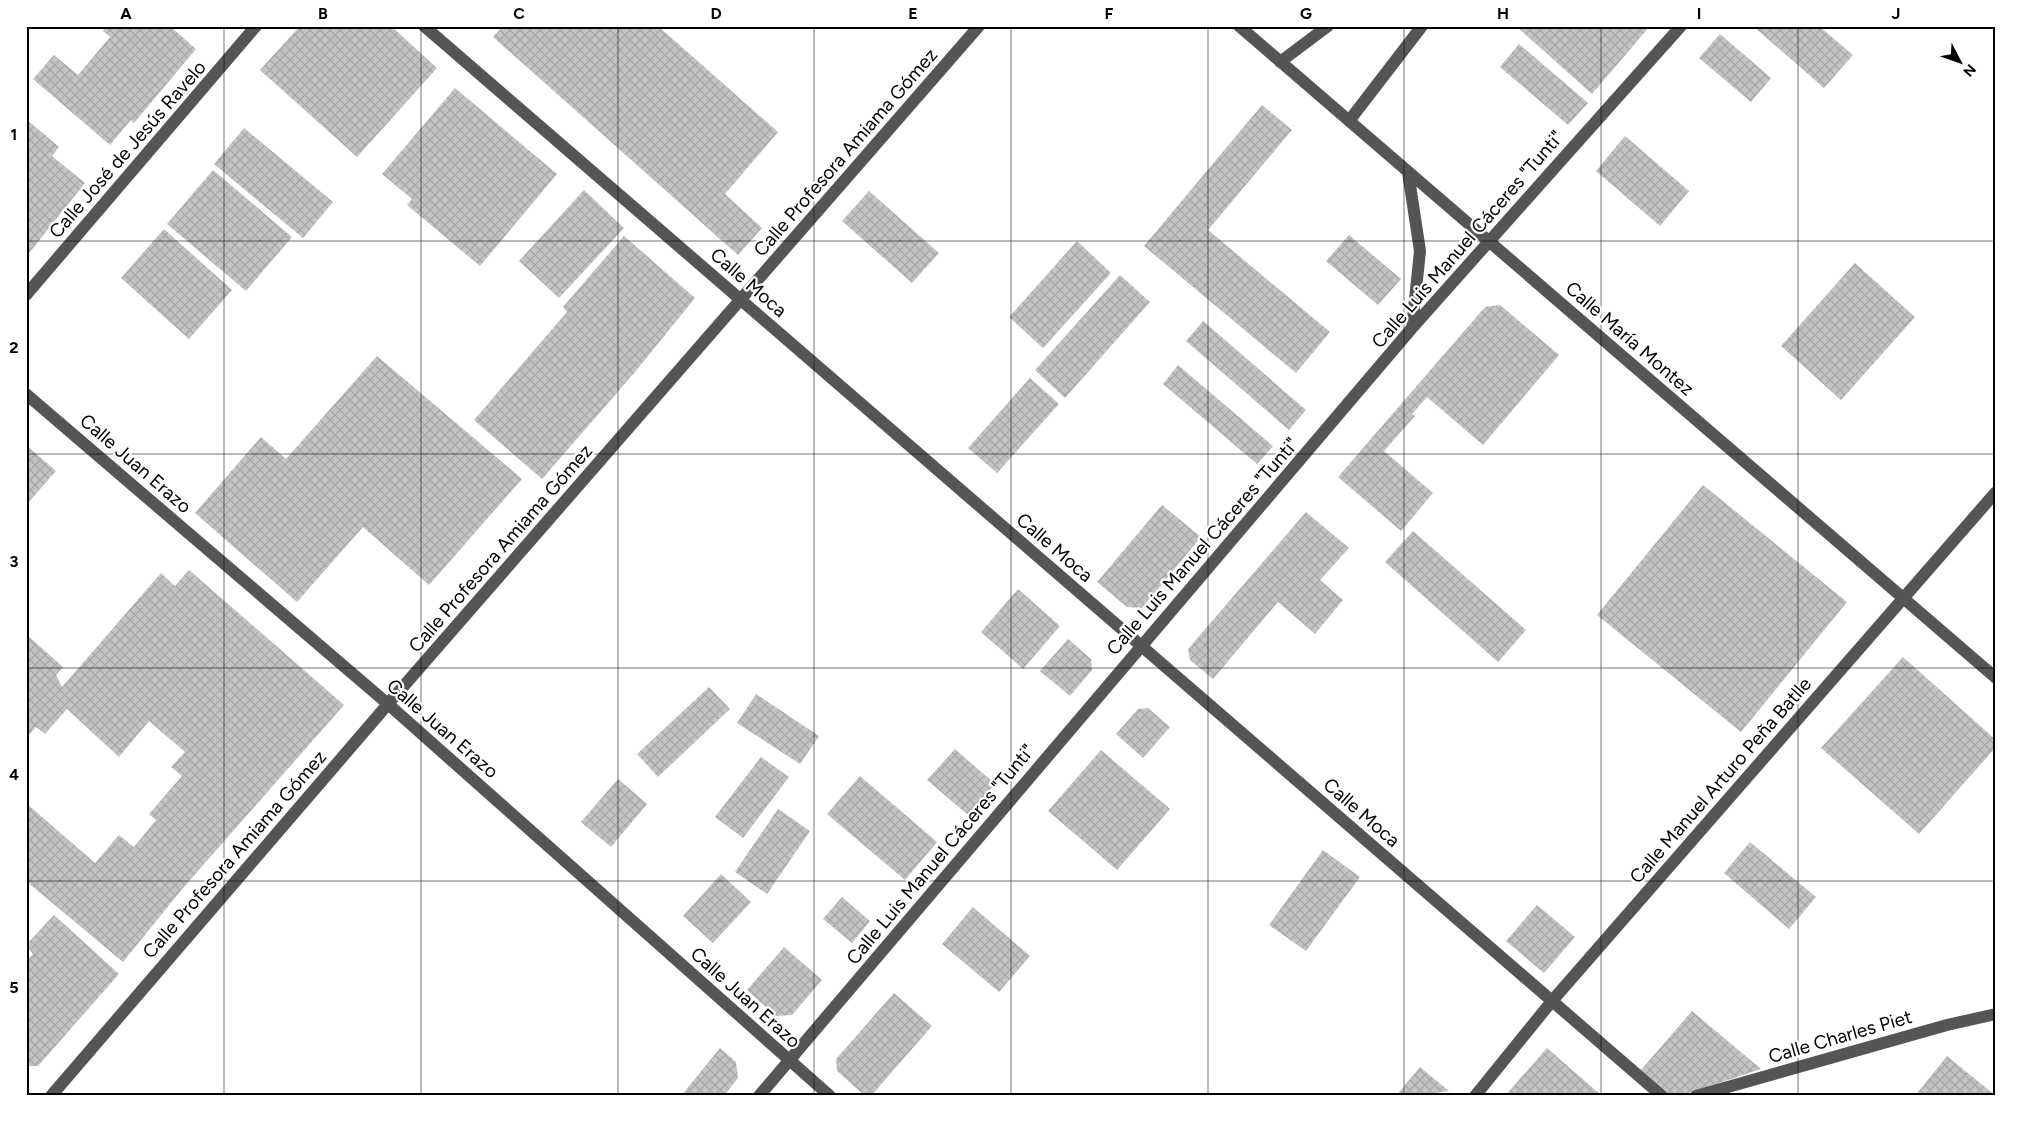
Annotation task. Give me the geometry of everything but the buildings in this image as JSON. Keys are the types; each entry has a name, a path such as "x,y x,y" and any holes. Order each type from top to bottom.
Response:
{"street":[{"name":"Calle José de Jesús Ravelo","path":"26,295 256,26"},
{"name":"Calle Moca","path":"424,26 1662,1096"},
{"name":"Calle Profesora Amiama Gómez","path":"51,1096 388,704 979,26"},
{"name":"Calle María Montez","path":"1239,26 1996,678"},
{"path":"1280,62 1328,26"},
{"path":"1349,121 1422,26"},
{"name":"Calle Luis Manuel Cáceres \"Tunti\"","path":"759,1096 1412,328 1681,26"},
{"path":"1408,172 1420,252 1412,328"},
{"name":"Calle Juan Erazo","path":"26,394 388,704 830,1096"},
{"name":"Calle Manuel Arturo Peña Batlle","path":"1475,1096 1552,1001 1996,492"},
{"name":"Calle Charles Piet","path":"1696,1096 1937,1028 1996,1014"}]}
